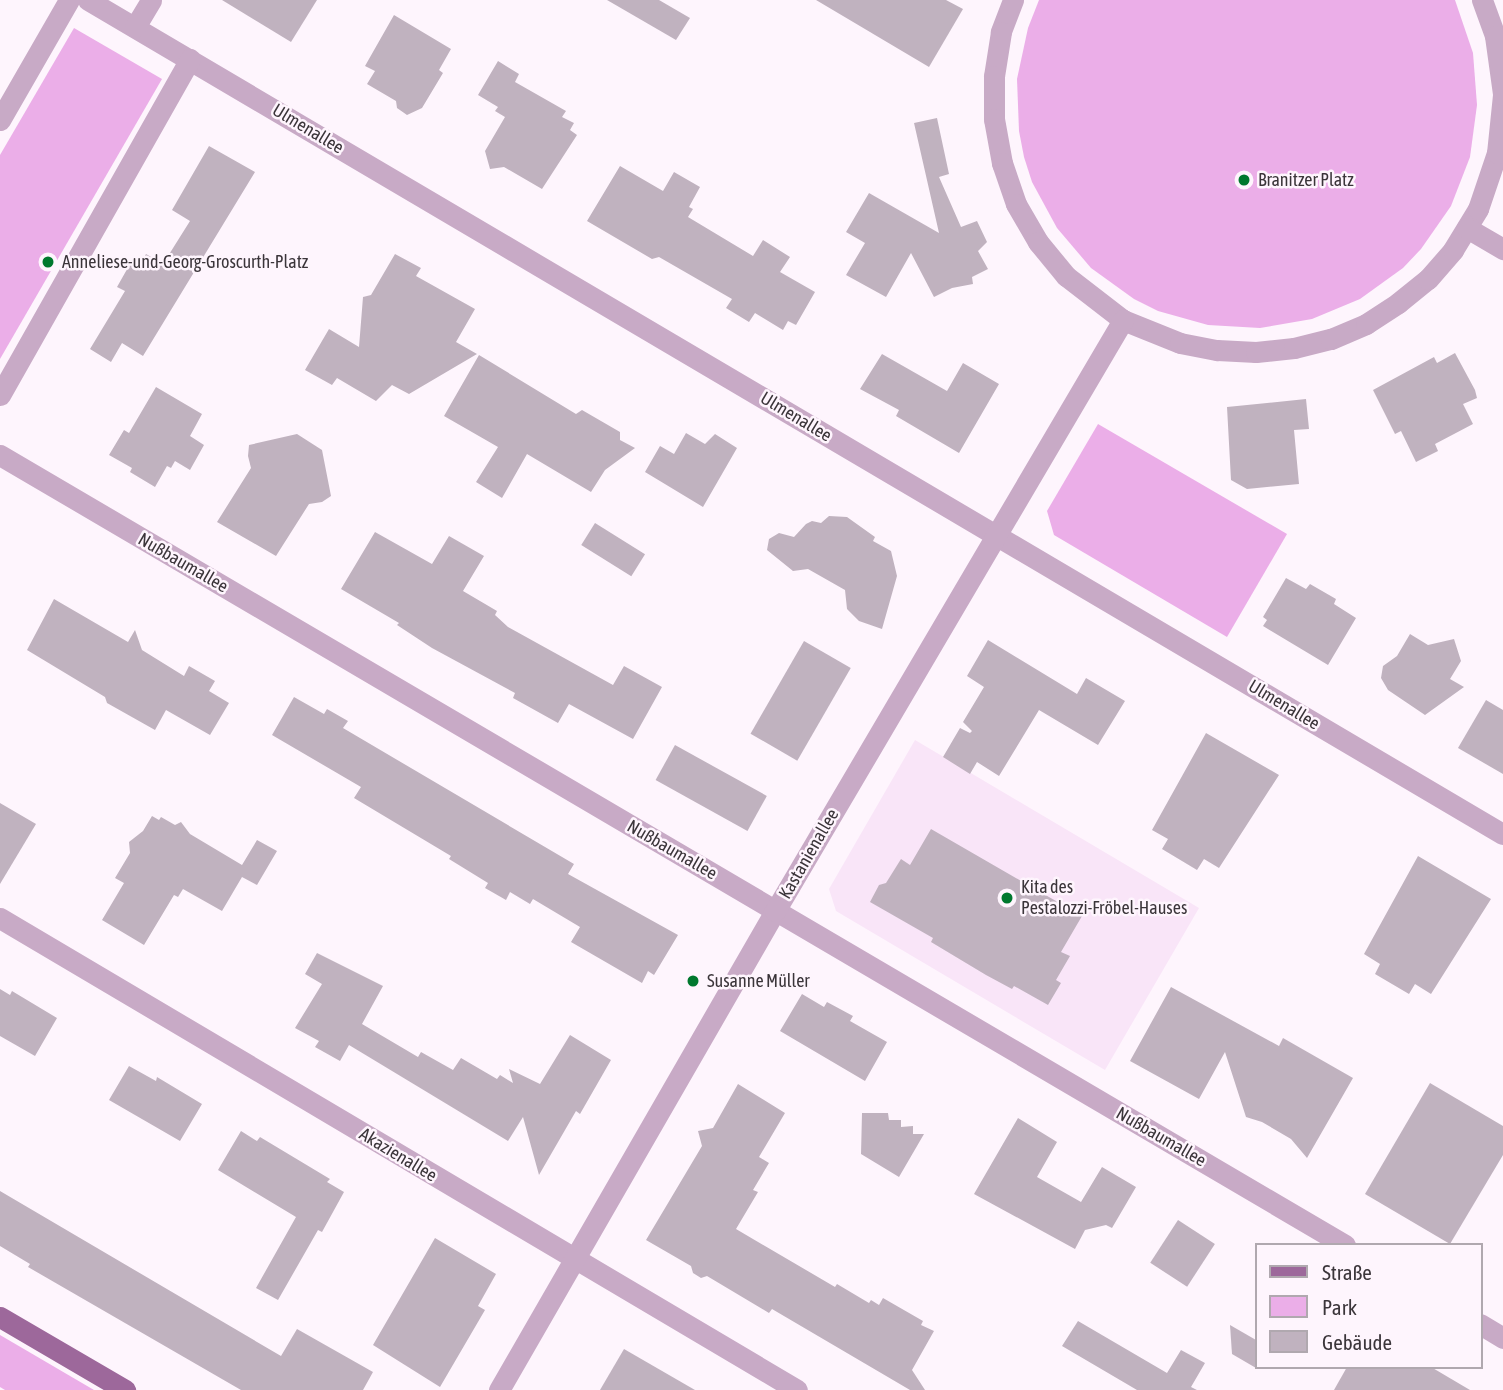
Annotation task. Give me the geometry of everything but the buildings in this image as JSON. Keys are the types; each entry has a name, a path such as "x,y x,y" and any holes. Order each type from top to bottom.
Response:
{"main road":[{"path":"0,1317 125,1390"}],"street":[{"path":"0,120 69,0"},
{"name":"Ulmenallee","path":"88,0 1503,834"},
{"path":"135,27 151,0"},
{"path":"1013,0 1001,32 994,76 994,120 1002,163 1016,204 1038,242 1066,276 1123,320 1180,343 1217,351 1256,352 1294,348 1331,339 1366,324 1427,279 1467,228 1478,209 1497,153 1503,95 1495,36 1482,0"},
{"path":"0,395 190,60"},
{"path":"1467,228 1503,249"},
{"name":"Kastanienallee","path":"499,1390 775,911 1123,320"},
{"name":"Nußbaumallee","path":"0,455 1342,1243"},
{"name":"Akazienallee","path":"0,918 797,1390"},
{"path":"1482,1325 1503,1338"}],"shaded area":[{"name":"Kita des Pestalozzi-Fröbel-Hauses","path":"915,740 1199,908 1105,1070 836,911 829,889"}],"green space":[{"name":"Branitzer Platz","path":"1039,0 1455,0 1473,53 1477,105 1470,157 1451,206 1421,249 1403,268 1360,299 1312,319 1260,328 1208,325 1158,311 1134,299 1091,268 1057,228 1032,182 1024,157 1019,131 1017,79 1028,28"},
{"path":"74,28 162,79 0,359 0,155"},
{"path":"1098,424 1287,534 1227,637 1054,535 1047,511"},
{"path":"0,1335 94,1390 5,1390 0,1387"}],"place":[{"name":"Branitzer Platz","path":"1244,180"},
{"name":"Anneliese-und-Georg-Groscurth-Platz","path":"48,262"},
{"name":"Kita des Pestalozzi-Fröbel-Hauses","path":"1007,898"},
{"name":"Susanne Müller","path":"693,981"}]}
